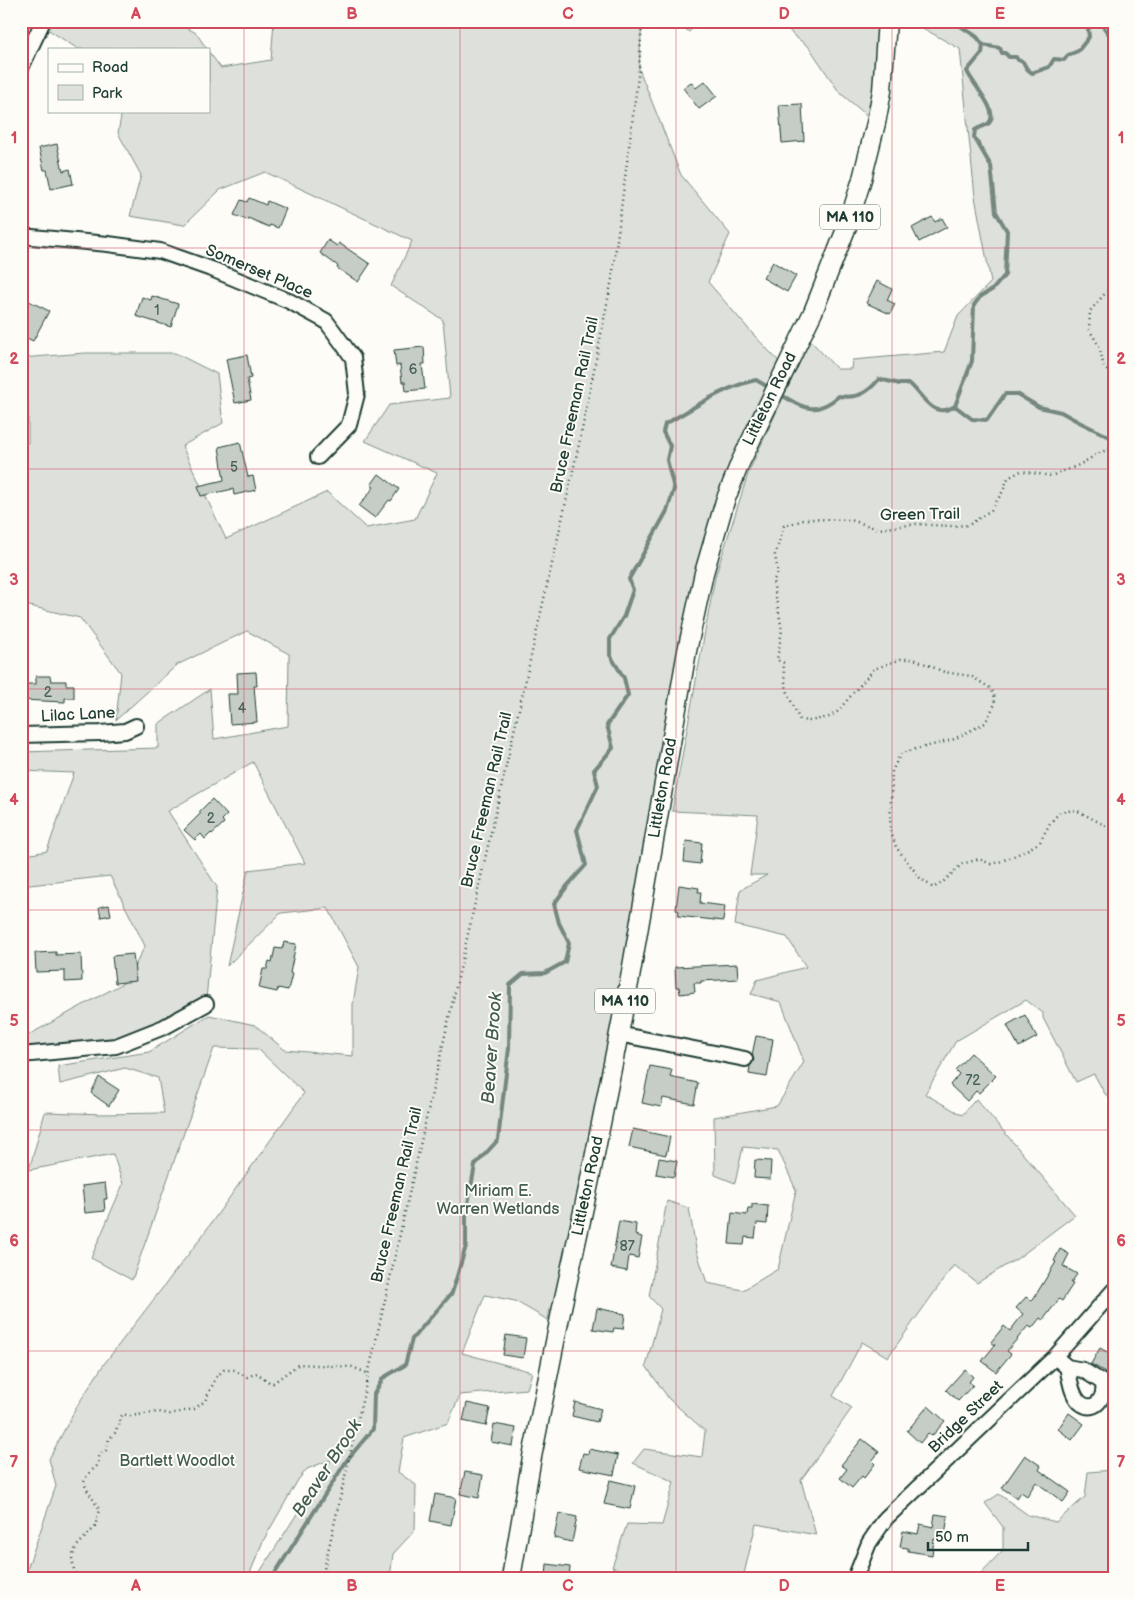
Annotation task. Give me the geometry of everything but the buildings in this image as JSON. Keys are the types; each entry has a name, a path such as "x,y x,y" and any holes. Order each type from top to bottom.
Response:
{"main road":[{"name":"Littleton Road","path":"511,1578 532,1457 618,1034 687,651 704,573 726,501 755,429 824,286 848,224 876,123 885,57 887,21"}],"street":[{"path":"21,68 43,21"},
{"name":"Somerset Place","path":"21,236 160,251 214,270 289,301 326,321 353,358 358,394 349,424 318,457"},
{"name":"Lilac Lane","path":"21,735 100,733 125,731 136,726"},
{"path":"21,1055 116,1046 164,1027 206,1004"},
{"path":"618,1034 745,1058"},
{"name":"Bridge Street","path":"855,1578 869,1543 886,1518 1055,1357 1114,1290"},
{"path":"1055,1357 1067,1367"}],"path":[{"name":"Bruce Freeman Rail Trail","path":"322,1578 348,1455 580,440 612,279 639,69 642,21"},
{"path":"1110,21 1108,33 1111,39 1114,40"},
{"path":"1114,283 1090,312 1089,329 1100,346 1104,367 1107,370 1114,371"},
{"name":"Green Trail","path":"1114,448 1101,452 1079,465 1051,476 1021,471 1008,478 1003,491 990,510 969,525 916,524 896,525 879,529 851,520 807,519 784,526 775,555 778,573 772,581 782,630 777,660 784,663 783,675 800,720 810,722 829,717 837,712 874,668 901,659 914,659 944,672 971,676 990,688 994,694 995,704 985,723 952,740 901,753 892,771 890,829 896,847 920,878 933,888 943,882 962,864 979,859 991,864 1025,852 1040,842 1050,823 1060,812 1076,810 1108,827 1114,824"},
{"path":"78,1578 74,1570 72,1558 76,1547 95,1527 99,1509 84,1482 87,1475 98,1465 99,1456 101,1452 106,1450 109,1439 121,1423 120,1418 123,1414 130,1416 159,1412 170,1414 194,1409 205,1401 217,1376 224,1370 234,1370 240,1375 247,1377 257,1373 273,1383 300,1364 352,1367 367,1373"}],"green space":[{"path":"43,21 175,21 196,33 206,48 76,48 41,25"},
{"path":"274,21 642,21 639,69 681,175 730,234 708,282 785,368 725,501 561,1312 550,1309 548,1320 515,1301 485,1295 462,1353 532,1372 527,1389 460,1395 448,1423 404,1438 398,1472 416,1485 415,1530 393,1554 390,1578 256,1578 332,1459 307,1469 298,1480 263,1541 248,1578 24,1578 56,1486 49,1459 77,1406 104,1364 197,1243 304,1093 258,1049 214,1048 132,1280 91,1258 123,1184 113,1154 29,1170 45,1112 103,1114 164,1113 158,1078 125,1068 60,1084 58,1066 149,1052 209,1015 255,1025 285,1050 353,1056 353,1004 359,967 328,908 281,913 227,966 248,870 305,863 253,762 168,811 217,887 206,999 116,1046 53,1051 21,1045 21,1039 127,981 145,946 110,876 21,886 21,856 47,851 74,773 21,771 21,752 158,748 158,724 210,689 214,739 288,726 289,654 247,631 177,665 116,720 121,673 80,618 21,604 21,444 28,443 28,401 21,400 21,358 85,353 175,353 217,374 223,423 182,446 226,539 327,492 366,528 415,519 437,473 365,441 389,405 450,398 443,320 391,286 412,241 265,172 220,190 184,225 130,216 141,175 118,133 122,112 210,112 210,53 221,68 271,60"},
{"path":"676,21 700,21 689,32"},
{"path":"782,21 887,21 876,123 839,92 809,47 793,35"},
{"path":"910,21 1114,21 1114,1100 1105,1094 1094,1074 1076,1082 1043,1018 1043,1013 1026,1000 956,1041 925,1094 962,1115 976,1099 1075,1215 1018,1258 977,1283 954,1265 888,1357 862,1342 833,1396 852,1408 801,1480 816,1535 756,1524 743,1578 640,1578 612,1567 627,1524 662,1525 674,1482 633,1463 644,1449 702,1457 705,1431 669,1399 646,1366 661,1309 649,1296 667,1201 689,1208 696,1249 707,1283 743,1290 778,1269 796,1190 778,1150 743,1147 735,1183 715,1175 714,1117 777,1106 804,1062 781,1002 751,994 757,980 806,967 787,937 735,925 740,890 767,875 750,875 758,815 672,811 715,577 749,471 810,340 837,369 851,369 852,360 944,352 958,316 991,282 975,197 960,49"},
{"path":"1114,1470 1114,1578 976,1578 1003,1550 1003,1527 985,1503 999,1494 1028,1515 1056,1522 1085,1497 1088,1472"}],"waterway":[{"name":"Beaver Brook","path":"778,393 802,406 816,408 823,407 839,396 851,397 862,394 879,379 900,384 910,384 934,408 947,410 955,406 972,361 974,305 980,297 993,289 1005,275 1007,231 996,212 991,166 974,137 975,130 988,124 991,118 991,112 984,97 967,71 982,53 983,45 977,37 953,21"},
{"path":"983,45 1000,48 1002,53 1009,57 1016,57 1032,73 1049,67 1054,59 1064,60 1068,55 1078,51 1089,37 1088,29 1093,25 1102,25 1108,33 1114,34"},
{"name":"Beaver Brook","path":"272,1578 347,1460 373,1429 374,1394 383,1378 405,1365 412,1339 452,1293 466,1246 466,1215 475,1165 498,1140 509,1048 510,985 523,974 545,973 565,962 569,943 559,923 554,904 586,865 577,830 598,786 594,770 613,748 607,725 628,695 624,678 610,655 610,639 624,616 633,590 629,579 667,511 674,489 667,460 670,446 663,432 665,424 709,399 744,383 756,380 770,388"},
{"path":"955,406 972,419 987,420 1005,394 1017,394 1039,407 1061,412 1114,439"}],"park label":[{"name":"Miriam E. Warren Wetlands","path":"498,1200"},
{"name":"Bartlett Woodlot","path":"177,1461"}]}
